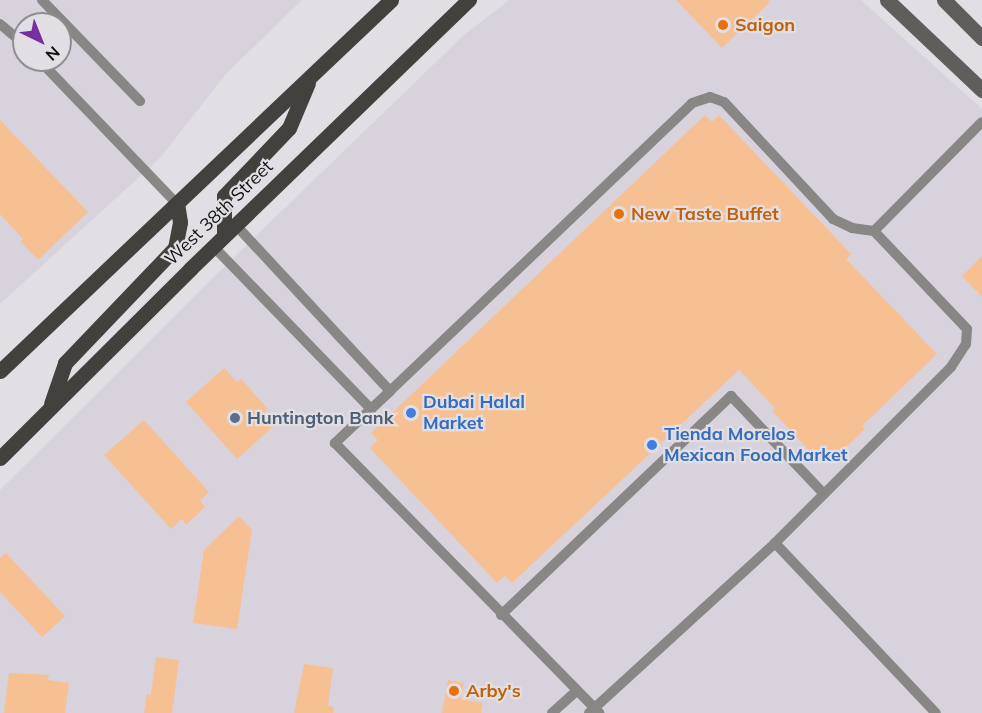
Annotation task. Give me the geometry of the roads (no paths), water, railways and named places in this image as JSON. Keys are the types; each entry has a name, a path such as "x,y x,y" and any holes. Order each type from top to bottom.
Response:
{"main road":[{"name":"West 38th Street","path":"0,371 391,0"},
{"name":"West 38th Street","path":"0,458 224,235 469,0"},
{"path":"887,0 982,90"},
{"path":"944,0 982,38"},
{"path":"224,235 224,196 289,129 310,78"},
{"path":"49,410 65,363 175,248 180,222 177,204"}],"lane":[{"path":"42,0 140,101"},
{"path":"0,24 12,34"},
{"path":"50,72 177,204"},
{"path":"710,97 724,102 833,219 852,228 874,231 967,329 966,344 951,367 775,543 594,712 334,443 692,103 710,97"},
{"path":"874,231 982,122"},
{"path":"224,235 390,392"},
{"path":"224,235 371,409"},
{"path":"501,615 731,396 824,494"},
{"path":"775,543 936,713"},
{"path":"552,713 575,692"}],"place":[{"name":"Saigon","path":"723,25"},
{"name":"New Taste Buffet","path":"619,214"},
{"name":"Dubai Halal Market","path":"411,413"},
{"name":"Huntington Bank","path":"235,418"},
{"name":"Tienda Morelos Mexican Food Market","path":"652,445"},
{"name":"Arby's","path":"454,691"}]}
